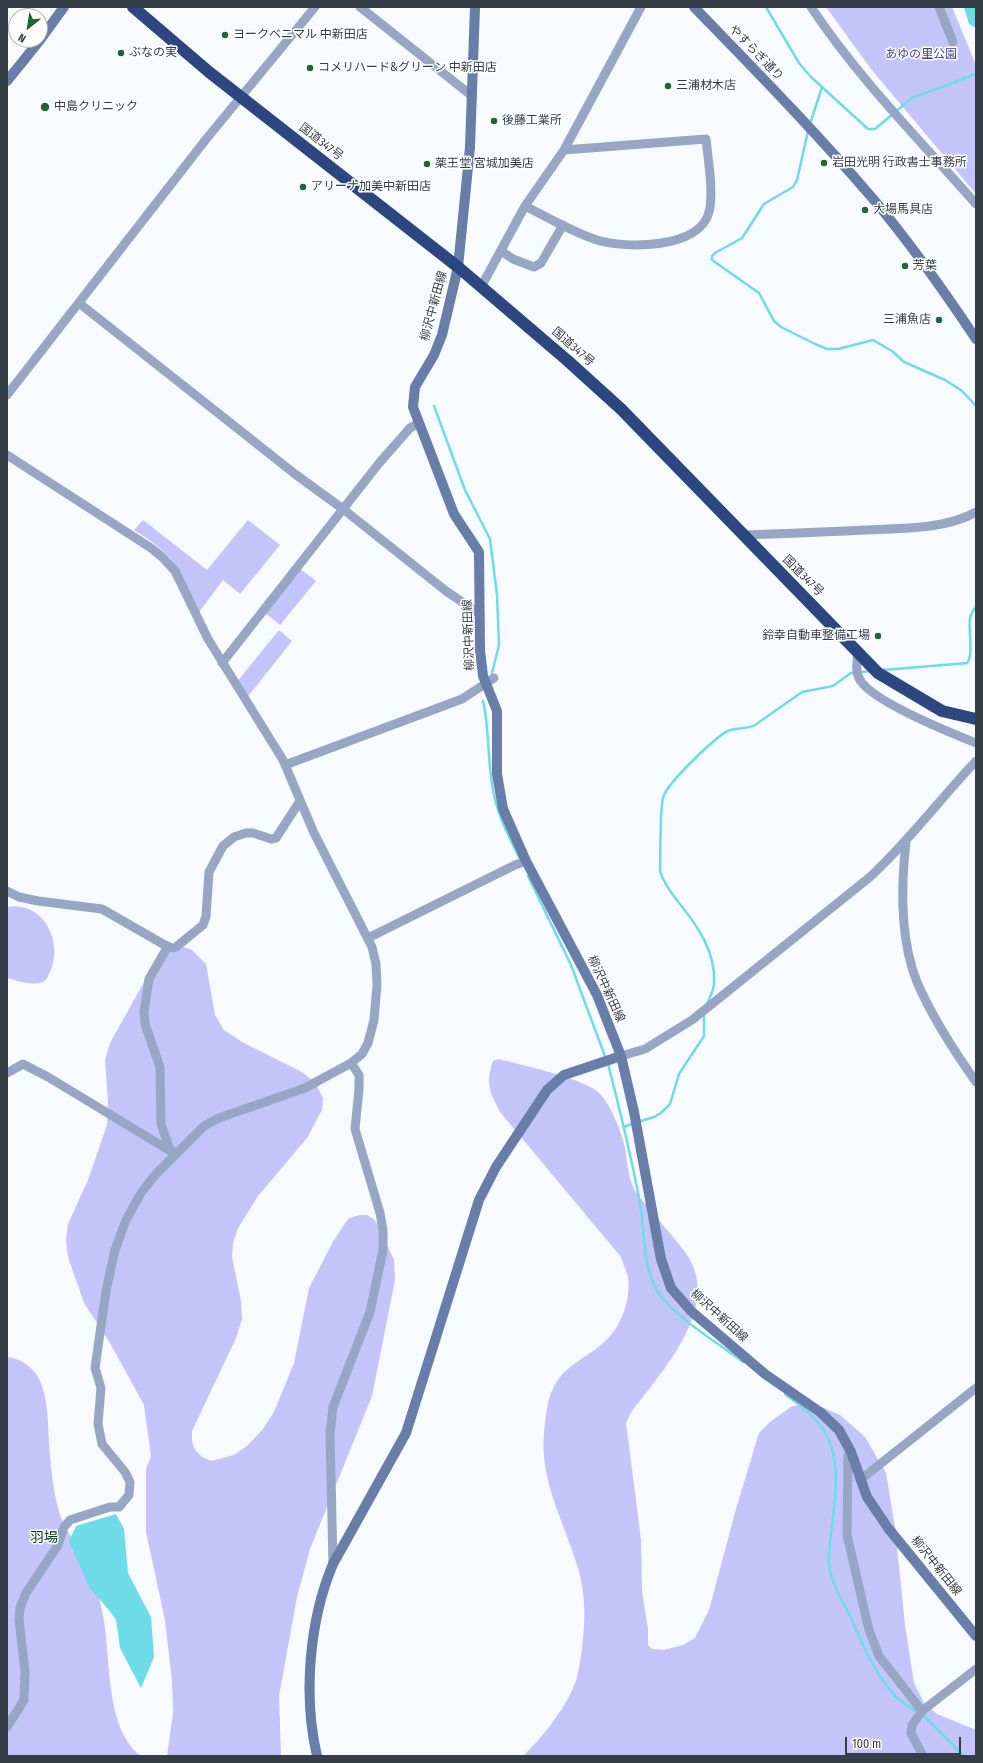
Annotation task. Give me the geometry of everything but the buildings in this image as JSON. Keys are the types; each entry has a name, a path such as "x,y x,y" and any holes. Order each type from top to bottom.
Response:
{"highway":[{"name":"国道347号","path":"133,7 241,97 458,267 568,361 621,409 878,673 942,711 976,719"}],"street":[{"path":"48,29 64,7"},
{"path":"7,395 241,97 315,7"},
{"path":"360,7 472,96"},
{"name":"柳沢中新田線","path":"475,7 470,154 458,267 442,335 434,355 414,387 413,407 454,514 479,552 480,650 490,680 497,711 497,774 503,809 526,861 597,995 634,1112 661,1259 671,1288 691,1311 765,1374 820,1412 839,1430 851,1452 867,1497 888,1528 976,1636"},
{"path":"481,287 525,206 564,150 641,7"},
{"name":"やすらぎ通り","path":"694,7 799,117 874,200 910,244 976,339"},
{"path":"812,7 842,51 880,97 976,204"},
{"path":"939,7 953,42"},
{"path":"7,82 34,48"},
{"path":"525,206 598,240 608,243 623,244 668,243 679,240 694,232 708,216 711,202 706,139 564,150"},
{"path":"500,251 513,259 534,267 541,263 563,225"},
{"path":"79,303 295,474 343,509 446,591 480,614"},
{"path":"222,664 343,509 410,428 419,423"},
{"path":"7,455 162,557 174,571 222,664 285,765 314,834 372,947 377,976 374,1020 368,1043 362,1054 351,1063 305,1088 218,1118 197,1132 141,1193 133,1206 120,1234 104,1298 95,1368 101,1388 98,1424 102,1444 126,1472 130,1482 129,1495 119,1507 110,1507 70,1520 64,1527 58,1545 26,1593 20,1608 19,1619 25,1672 24,1700 7,1727"},
{"path":"742,535 912,527 947,523 964,519 976,512"},
{"path":"858,653 856,667 860,680 867,688 883,699 938,727 976,743"},
{"path":"285,765 462,699 490,680"},
{"path":"317,1756 310,1717 308,1688 317,1618 324,1585 333,1564 406,1433 466,1237 479,1200 496,1167 547,1090 564,1075 645,1049 692,1020 714,1004 870,877 896,853 948,790 976,761"},
{"path":"7,891 19,897 38,901 102,909 172,948 181,945 203,925 206,916 209,872 215,858 223,846 234,837 246,833 254,833 271,839 276,838 300,801"},
{"path":"906,840 903,913 911,960 917,982 976,1082"},
{"path":"368,938 515,865 526,861"},
{"path":"168,946 148,979 144,1012 145,1024 160,1067 161,1124 169,1147 175,1155"},
{"path":"333,1564 330,1434 333,1406 370,1312 383,1250 383,1230 380,1213 355,1129 359,1075 351,1063"},
{"path":"7,1073 23,1064 48,1077 175,1155"},
{"path":"860,1480 976,1388"},
{"path":"851,1452 848,1456 847,1535 869,1630 879,1656 922,1711"},
{"path":"924,1756 914,1740 911,1730 915,1719 922,1711 976,1669"}],"green space":[{"name":"あゆの里公園","path":"826,7 952,7 976,65 976,194 871,69"},
{"path":"143,520 207,570 248,520 280,545 240,594 223,580 199,612 181,574 168,556 159,547 134,530"},
{"path":"299,568 316,581 280,625 264,612"},
{"path":"279,630 292,641 246,699 236,683"},
{"path":"7,907 20,907 31,910 40,917 52,936 54,960 50,972 43,982 20,982 7,978"},
{"path":"180,946 192,950 206,964 215,1015 224,1030 242,1042 300,1071 315,1082 323,1098 322,1110 307,1138 258,1196 238,1228 233,1243 232,1257 241,1301 242,1319 236,1338 192,1431 192,1441 195,1450 202,1457 211,1461 234,1455 247,1446 263,1429 274,1412 294,1363 309,1288 334,1240 348,1219 359,1215 367,1215 375,1220 394,1260 395,1280 372,1396 310,1549 297,1597 279,1696 281,1756 167,1756 173,1713 172,1681 165,1620 146,1532 146,1469 151,1456 144,1405 110,1343 84,1303 68,1257 66,1240 68,1224 88,1180 107,1125 108,1102 105,1060 110,1043 162,950"},
{"path":"498,1059 566,1077 591,1087 602,1096 612,1112 621,1134 625,1147 629,1175 635,1191 685,1252 695,1273 698,1294 693,1316 684,1338 657,1379 630,1414 626,1423 641,1540 642,1592 648,1629 648,1645 652,1649 664,1650 683,1645 695,1638 709,1610 736,1509 759,1433 770,1422 792,1406 815,1404 840,1415 865,1437 886,1473 895,1527 905,1625 914,1683 924,1703 937,1714 976,1730 976,1756 523,1756 547,1730 568,1698 577,1677 584,1632 584,1600 580,1575 550,1488 546,1470 544,1452 545,1419 551,1393 557,1381 569,1368 604,1342 619,1324 627,1300 629,1284 621,1257 500,1112 491,1093 489,1082 493,1061"},
{"path":"7,1357 17,1359 30,1367 34,1371 43,1388 47,1411 53,1481 58,1509 67,1530 79,1549 96,1587 105,1628 111,1689 115,1709 120,1727 129,1743 141,1756 7,1756"}],"shaded area":[{"path":"964,7 976,7 976,28 969,24"},
{"path":"116,1514 124,1529 128,1573 151,1617 154,1657 141,1688 120,1648 116,1620 89,1587 69,1541 76,1526"}],"waterway":[{"path":"766,7 799,63 811,77 868,129 875,129 912,98 976,74"},
{"path":"810,124 822,87"},
{"path":"808,131 797,180 793,187 764,204 742,238 715,253 712,256 712,260 759,293 774,321 781,327 827,349 838,349 873,340 892,351 904,362 945,380 962,391 976,406"},
{"path":"434,406 465,490 490,539 497,595 499,645 491,677"},
{"path":"883,670 967,663 970,655 970,618 976,606"},
{"path":"707,1004 713,991 714,983 714,972 709,951 693,921 668,888 660,871 661,820 662,801 664,795 668,788 693,760 728,731 755,725 802,692 833,686 851,673 872,671"},
{"path":"483,701 487,724 490,772 494,795 501,819 519,857"},
{"path":"528,876 571,965 606,1059"},
{"path":"638,1122 654,1117 661,1113 670,1104 679,1074 704,1036 704,1014"},
{"path":"608,1064 633,1168 642,1214 647,1263 654,1285 660,1295 677,1313 699,1331 743,1362"},
{"path":"624,1127 634,1123"},
{"path":"785,1394 815,1419 823,1429 830,1444 836,1477 829,1562 834,1584 875,1669 895,1696 917,1712"},
{"path":"922,1714 964,1756"}],"place":[{"name":"ヨークベニマル 中新田店","path":"225,35"},
{"name":"ぶなの実","path":"121,53"},
{"name":"コメリハード&グリーン 中新田店","path":"310,68"},
{"name":"三浦材木店","path":"668,86"},
{"name":"中島クリニック","path":"45,107"},
{"name":"後藤工業所","path":"494,121"},
{"name":"岩田光明 行政書士事務所","path":"824,163"},
{"name":"薬王堂 宮城加美店","path":"427,164"},
{"name":"アリーナ加美中新田店","path":"303,187"},
{"name":"大場馬具店","path":"865,210"},
{"name":"芳葉","path":"905,266"},
{"name":"三浦魚店","path":"939,320"},
{"name":"鈴幸自動車整備工場","path":"878,636"}],"district":[{"name":"羽場","path":"44,1538"}]}
